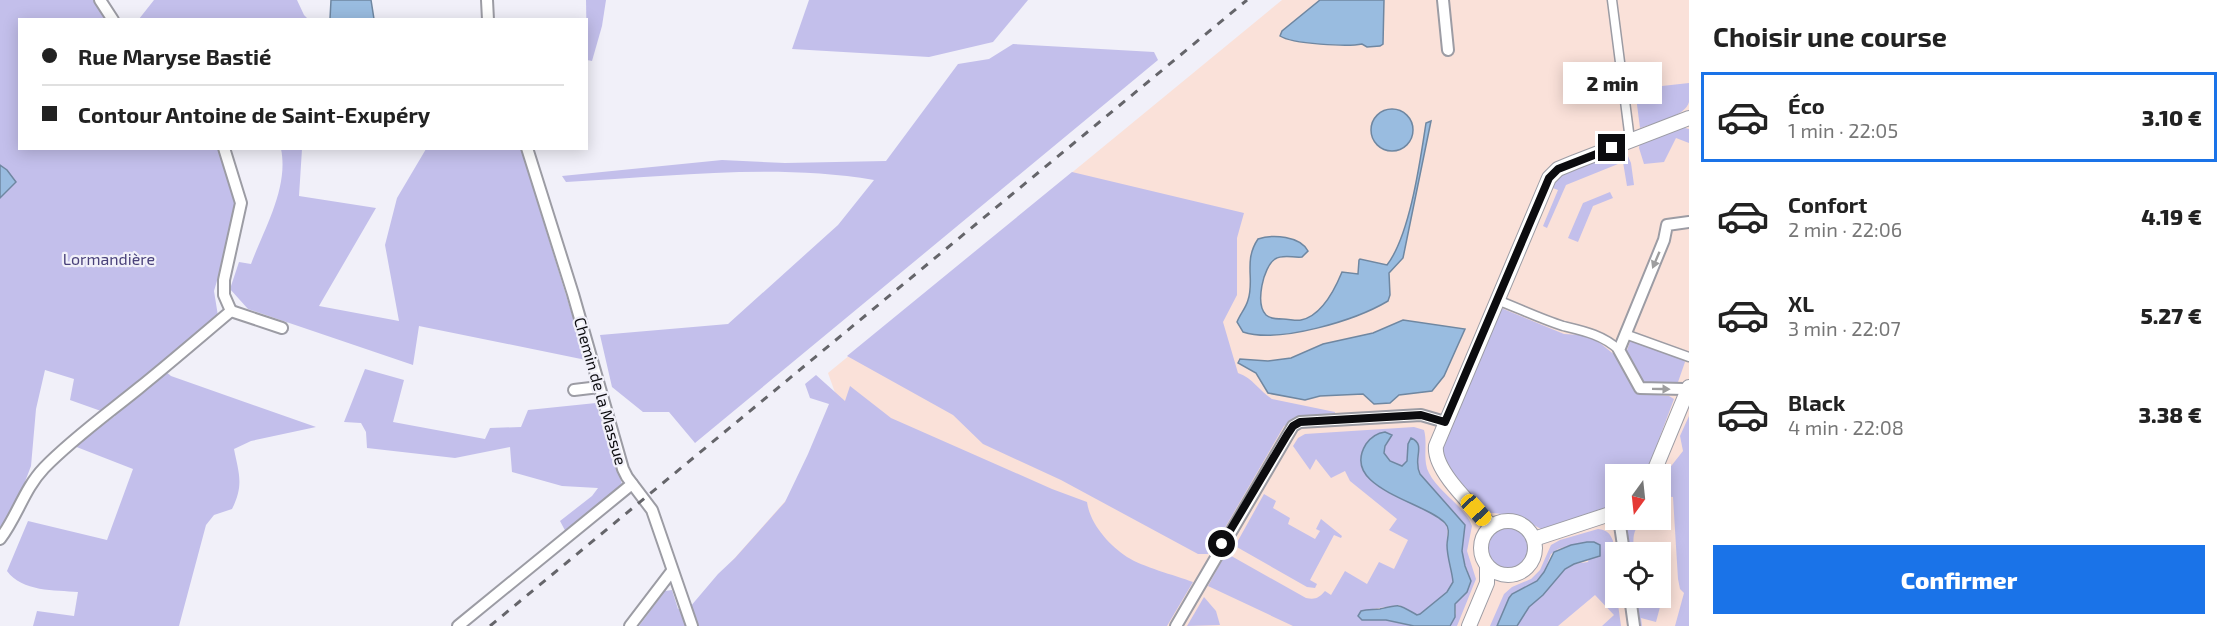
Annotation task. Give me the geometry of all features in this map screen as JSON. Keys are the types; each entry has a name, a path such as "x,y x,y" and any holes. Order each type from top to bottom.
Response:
{"street":[{"path":"100,0 112,18"},
{"path":"487,0 488,18"},
{"path":"1443,0 1448,50"},
{"path":"1612,0 1630,140"},
{"path":"1491,526 1440,468 1436,447 1533,213 1554,172 1689,118"},
{"path":"225,150 241,203 224,295 231,311 282,328"},
{"name":"Chemin de la Massue","path":"528,150 573,294 623,469 652,510 692,626"},
{"path":"1619,350 1664,240 1667,225 1689,222"},
{"path":"1497,300 1595,335 1612,344 1619,350 1640,388 1686,388 1657,464"},
{"path":"0,539 13,522 26,494 43,469 74,440 231,311"},
{"path":"1625,334 1689,357"},
{"path":"574,390 599,387"},
{"path":"1176,626 1293,426 1300,422 1421,415 1445,422"},
{"path":"458,626 632,484"},
{"path":"1534,539 1605,516"},
{"path":"1469,626 1487,583 1487,566 1480,545 1484,535 1491,526 1503,521 1516,522 1527,528 1534,539 1535,552 1529,564 1519,572 1506,575 1487,566"},
{"path":"630,626 672,571"},
{"path":"1479,626 1496,586 1506,575"},
{"path":"1632,608 1634,626"}],"shaded area":[{"path":"1282,0 1689,0 1689,626 700,626 693,605 803,481 838,401 828,373"}],"green space":[{"name":"Lormandière","path":"0,0 93,0 104,18 18,18 18,150 221,150 236,203 214,291 218,316 159,366 171,376 316,427 251,441 234,449 239,479 236,501 232,509 214,515 206,525 179,626 33,626 37,611 74,616 78,592 40,589 21,583 7,571 28,521 107,540 133,469 74,446 115,416 70,400 74,379 45,370 36,409 31,466 12,516 0,534"},
{"path":"154,0 297,0 307,18 140,18"},
{"path":"586,0 606,0 602,26 592,61 588,60"},
{"path":"809,0 1028,0 993,42 929,57 792,49"},
{"path":"1013,44 1154,52 1158,60 695,443 669,412 643,412 612,387 600,335 728,324 838,225 874,180 797,172 720,173 566,182 562,176 722,160 785,163 886,161 958,64 989,59"},
{"path":"1689,83 1687,107 1668,119 1640,128 1635,89"},
{"path":"1681,127 1689,129 1689,143 1676,138 1664,162 1644,164 1639,148 1640,142"},
{"path":"1624,147 1631,163 1634,185 1627,186 1623,162 1566,185 1547,228 1543,226 1558,190 1550,187 1555,178"},
{"path":"281,150 302,150 299,196 376,208 319,306 399,321 385,245 397,198 425,150 521,150 586,360 419,326 413,365 248,309 230,289 239,262 251,264 274,208 282,178"},
{"path":"1072,172 1244,213 1237,238 1237,295 1223,322 1238,373 1248,378 1272,399 1335,412 1335,415 1302,417 1284,426 1208,554 1198,554 1061,480 983,444 953,415 847,356"},
{"path":"1610,192 1613,198 1593,206 1578,242 1568,238 1583,203"},
{"path":"1501,308 1564,334 1595,339 1616,356 1636,393 1669,396 1674,399 1650,464 1605,464 1605,508 1551,528 1541,529 1517,516 1485,512 1444,465 1441,445"},
{"path":"1631,339 1683,359 1685,362 1677,385 1645,386 1626,353"},
{"path":"365,369 404,380 393,422 485,439 490,428 521,427 528,410 596,403 622,484 617,497 568,536 560,521 592,496 598,488 562,486 512,472 510,447 455,458 367,448 366,432 361,423 344,422"},
{"path":"816,375 845,401 850,386 891,418 1052,489 1087,502 1096,526 1120,552 1141,564 1193,582 1167,626 639,626 665,591 672,590 678,609 690,607 785,502 829,404 810,398 805,384"},
{"path":"1689,416 1689,626 1675,626 1684,593 1680,589 1678,579 1673,497 1671,497 1671,466 1683,451 1680,436"},
{"path":"1414,427 1424,430 1426,463 1433,480 1463,512 1472,526 1467,551 1476,579 1457,626 1450,626 1456,613 1455,604 1464,595 1468,571 1462,554 1465,525 1420,474 1416,466 1419,449 1408,444 1407,461 1402,466 1390,461 1384,453 1385,446 1368,442 1362,459 1364,472 1373,483 1387,492 1434,515 1445,524 1453,582 1447,592 1420,614 1417,615 1399,605 1366,610 1362,620 1386,620 1414,626 1293,626 1208,586 1226,553 1309,599 1317,598 1325,591 1331,595 1345,571 1367,584 1379,562 1394,569 1408,540 1389,530 1397,519 1350,481 1345,471 1331,478 1316,459 1310,470 1293,446 1298,438 1305,434"},
{"path":"1264,494 1276,501 1273,508 1290,518 1288,524 1315,539 1320,531 1316,529 1321,519 1342,536 1341,538 1334,535 1310,580 1317,584 1315,588 1307,587 1235,546"},
{"path":"1507,527 1515,528 1522,533 1527,540 1527,556 1522,563 1515,568 1507,569 1499,568 1492,563 1487,556 1486,548 1487,540 1492,533 1499,528"},
{"path":"1598,529 1608,532 1611,536 1613,542 1605,542 1605,606 1595,595 1558,626 1517,626 1529,607 1543,595 1565,569 1574,564 1588,562 1594,542 1571,545 1551,554 1544,572 1537,581 1509,598 1497,626 1490,626 1504,594 1512,587 1531,579 1540,570 1551,545 1560,540"},
{"path":"1627,530 1636,530 1633,542 1628,542"},
{"path":"1204,597 1216,611 1220,625 1187,626"},
{"path":"1607,608 1619,608 1621,626 1602,626 1614,615"},
{"path":"1637,608 1660,608 1656,622 1641,618 1642,626 1639,626"}],"water":[{"path":"331,0 371,0 374,18 330,18"},
{"path":"1320,0 1384,0 1383,44 1367,47 1362,44 1320,44 1280,36 1282,31"},
{"path":"1392,109 1400,110 1407,115 1412,122 1412,138 1407,145 1400,150 1392,151 1384,150 1377,145 1372,138 1371,130 1372,122 1377,115 1384,110"},
{"path":"1431,121 1403,258 1389,273 1388,301 1357,316 1317,328 1276,335 1243,332 1237,322 1250,293 1251,255 1258,239 1271,237 1293,239 1308,251 1302,257 1285,256 1275,259 1267,270 1262,286 1261,303 1266,315 1274,318 1301,320 1315,313 1331,294 1342,272 1358,274 1360,259 1387,265 1402,236 1408,217 1426,123"},
{"path":"0,165 16,182 0,198"},
{"path":"1403,320 1465,329 1444,376 1432,391 1399,395 1390,403 1374,404 1363,394 1320,396 1305,400 1268,393 1256,373 1238,363 1240,359 1268,361 1291,358 1323,344 1373,333"},
{"path":"1385,432 1392,435 1385,446 1384,453 1390,461 1402,466 1407,461 1408,444 1411,438 1416,441 1419,448 1417,463 1420,474 1465,525 1462,551 1471,581 1467,592 1455,604 1455,617 1450,626 1414,626 1386,620 1362,620 1358,616 1361,611 1396,606 1417,615 1420,614 1447,592 1453,582 1447,550 1447,525 1434,515 1388,492 1374,483 1364,472 1361,459 1366,444 1374,436"},
{"path":"1587,542 1600,545 1600,556 1565,569 1543,595 1529,607 1517,626 1497,626 1512,594 1537,581 1554,552"}],"railway":[{"path":"490,626 1247,0"}],"route":[{"path":"1222,544 1287,435 1293,426 1300,422 1421,415 1445,422 1549,178 1558,169 1612,148"}]}
